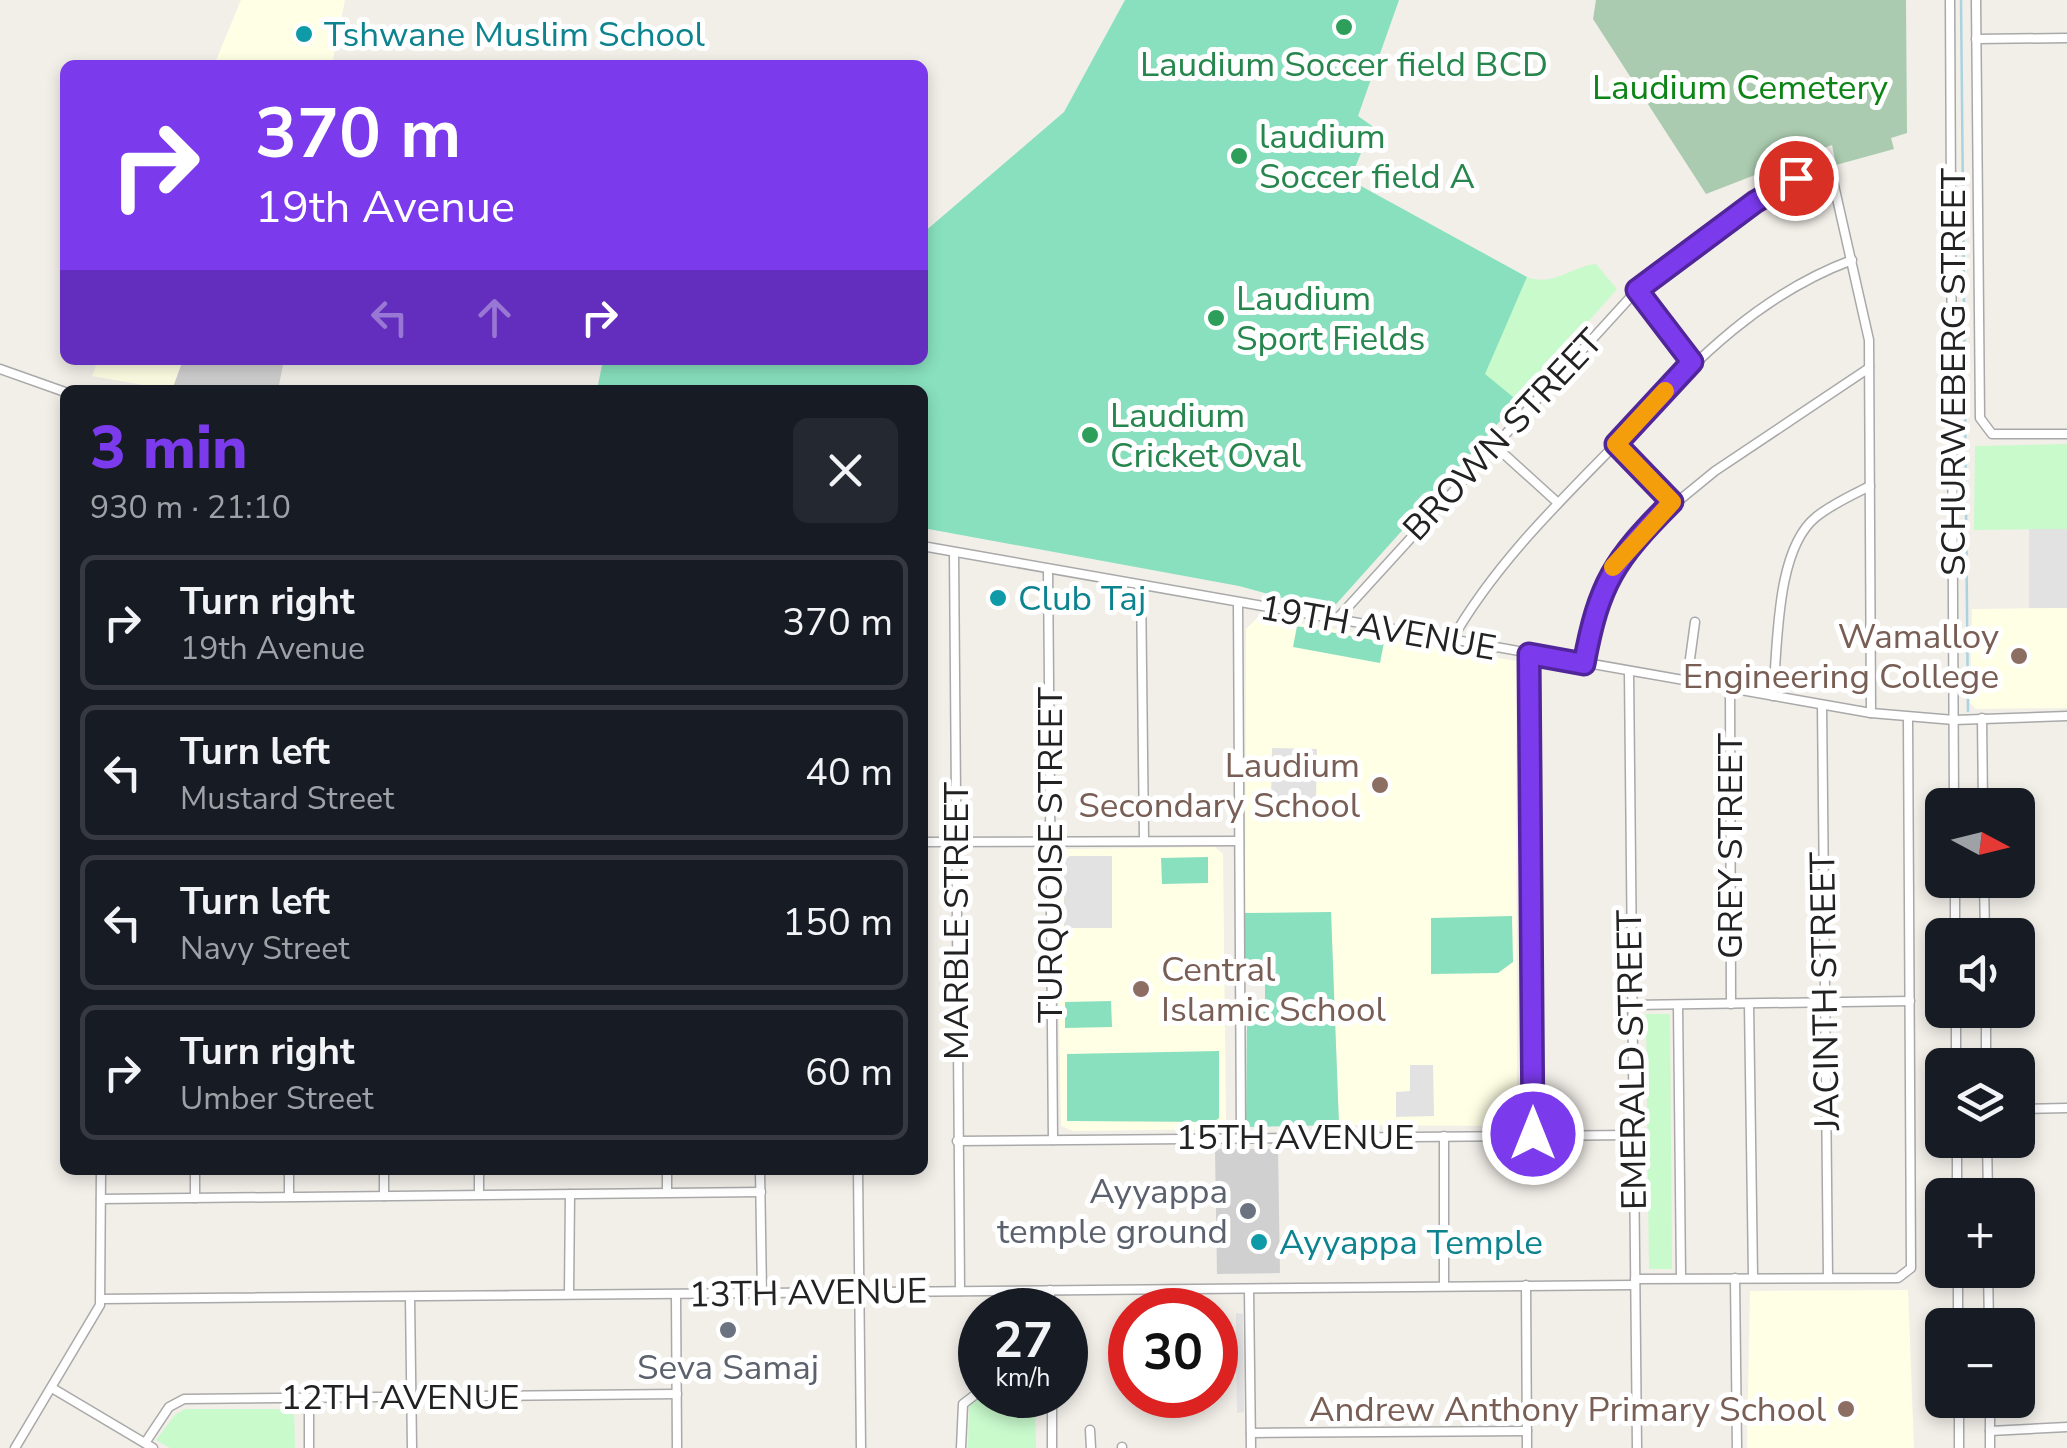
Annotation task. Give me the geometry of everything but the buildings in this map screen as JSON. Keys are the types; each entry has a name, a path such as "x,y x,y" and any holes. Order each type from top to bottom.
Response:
{"street":[{"name":"SCHURWEBERG STREET","path":"1950,0 1954,788"},
{"path":"1976,0 1980,409 1986,432 2067,434"},
{"path":"1976,38 2067,38"},
{"name":"BROWN STREET","path":"1337,619 1637,290 1755,202 1829,163 1852,260"},
{"path":"1451,640 1488,580 1692,362 1794,288 1852,260 1866,319 1869,368 1870,713"},
{"path":"1637,290 1692,362"},
{"path":"1584,664 1605,581 1630,545 1672,502 1869,368"},
{"path":"0,369 60,390"},
{"path":"1616,444 1672,502"},
{"path":"1494,445 1558,502"},
{"path":"1772,696 1785,580 1798,540 1814,518 1870,486"},
{"name":"19TH AVENUE","path":"928,547 1908,719 2067,716"},
{"name":"MARBLE STREET","path":"954,552 960,1288"},
{"name":"TURQUOISE STREET","path":"1048,569 1053,1140"},
{"path":"1141,586 1144,839"},
{"path":"1238,603 1242,1137"},
{"path":"1688,681 1695,622"},
{"path":"1529,654 1533,1134"},
{"name":"EMERALD STREET","path":"1629,672 1636,1448"},
{"name":"GREY STREET","path":"1730,688 1731,1004"},
{"name":"JACINTH STREET","path":"1822,705 1828,1277"},
{"path":"1982,718 1983,788"},
{"path":"1632,1005 1910,1001 1908,719"},
{"path":"928,842 1239,841"},
{"name":"13TH AVENUE","path":"1088,1290 1526,1285 1681,1278 1898,1278 1908,1272 1911,1263 1910,1001"},
{"path":"1678,1004 1681,1278"},
{"path":"1749,1004 1754,1278"},
{"path":"2035,1109 2067,1108"},
{"name":"15TH AVENUE","path":"958,1141 1633,1135"},
{"path":"1444,1136 1444,1284"},
{"path":"15,1448 101,1299 101,1175"},
{"path":"194,1175 195,1198"},
{"path":"290,1175 290,1196"},
{"path":"384,1175 384,1196"},
{"path":"479,1175 479,1194"},
{"path":"667,1175 667,1192"},
{"path":"760,1175 762,1294"},
{"path":"858,1175 861,1448"},
{"path":"101,1199 760,1192"},
{"path":"569,1294 570,1194"},
{"path":"1735,1278 1737,1448"},
{"path":"1526,1285 1527,1448"},
{"path":"1249,1290 1251,1448"},
{"name":"13TH AVENUE","path":"101,1299 958,1291"},
{"path":"676,1295 677,1448"},
{"path":"410,1297 412,1448"},
{"path":"52,1388 149,1445"},
{"name":"12TH AVENUE","path":"149,1445 164,1413 182,1399 678,1394"},
{"path":"309,1398 310,1448"},
{"path":"961,1448 962,1418"},
{"path":"1052,1418 1052,1448"},
{"path":"1958,1418 1959,1448"},
{"path":"1990,1418 1990,1448"},
{"path":"1990,1432 2067,1427"},
{"path":"1090,1430 1091,1448"},
{"path":"1251,1433 1527,1431"}],"shaded area":[{"path":"241,0 345,0 333,60 216,60"},
{"path":"96,365 181,365 174,385 143,385 92,376"},
{"path":"181,365 283,365 279,385 174,385"},
{"path":"2029,529 2067,529 2067,608 2029,608"},
{"name":"Wamalloy Engineering College","path":"2067,608 2067,708 1976,709 1970,703 1972,609"},
{"name":"Laudium Secondary School","path":"1259,616 1516,661 1517,1117 1508,1126 1339,1125 1331,913 1245,913 1246,629"},
{"path":"1272,748 1317,749 1316,800 1271,800"},
{"name":"Central Islamic School","path":"1215,847 1223,854 1226,1120 1218,1129 1073,1131 1061,1126 1056,859 1066,849"},
{"path":"1070,856 1112,856 1112,928 1064,928 1064,860"},
{"path":"1410,1065 1433,1065 1434,1116 1396,1117 1396,1092 1410,1091"},
{"name":"Ayyappa temple ground","path":"1215,1149 1278,1149 1280,1273 1217,1274"},
{"path":"1908,1290 1914,1448 1747,1448 1750,1291"},
{"path":"1238,1313 1243,1314 1244,1412 1238,1413"}],"green space":[{"name":"Laudium Sport Fields","path":"1125,0 1399,0 1358,116 1372,126 1350,180 1527,277 1485,374 1518,401 1330,611 1239,586 928,529 928,385 598,385 602,365 928,365 928,229 1064,112"},
{"name":"Laudium Cemetery","path":"1596,0 1906,0 1907,133 1891,138 1894,149 1836,165 1832,145 1706,194 1593,19"},
{"path":"1596,264 1617,289 1518,401 1484,374 1527,277 1545,280"},
{"path":"2067,444 2067,529 1974,530 1975,446"},
{"path":"1297,626 1384,642 1380,663 1293,647"},
{"path":"1208,857 1208,883 1162,884 1161,858"},
{"path":"1331,912 1339,1125 1246,1127 1247,1012 1265,1009 1265,962 1245,959 1245,913"},
{"path":"1512,916 1513,962 1498,973 1431,974 1431,918"},
{"path":"1111,1001 1112,1027 1065,1028 1065,1002"},
{"path":"1646,1014 1670,1014 1672,1269 1649,1269"},
{"path":"1219,1051 1219,1118 1214,1122 1067,1121 1067,1054"},
{"path":"185,1409 294,1409 295,1448 170,1448 156,1440 175,1415"},
{"path":"969,1418 1035,1418 1036,1448 968,1448"}],"waterway":[{"path":"1961,0 1968,711"}],"slow traffic":[{"path":"1613,567 1672,502 1616,444 1665,391"}],"place":[{"name":"Laudium Soccer field BCD","path":"1344,27"},
{"name":"Tshwane Muslim School","path":"304,34"},
{"name":"laudium Soccer field A","path":"1239,156"},
{"name":"Laudium Sport Fields","path":"1216,318"},
{"name":"Laudium Cricket Oval","path":"1090,435"},
{"name":"Club Taj","path":"998,598"},
{"name":"Wamalloy Engineering College","path":"2019,656"},
{"name":"Laudium Secondary School","path":"1380,785"},
{"name":"Central Islamic School","path":"1141,989"},
{"name":"Ayyappa temple ground","path":"1248,1211"},
{"name":"Ayyappa Temple","path":"1259,1242"},
{"name":"Seva Samaj","path":"728,1330"},
{"name":"Andrew Anthony Primary School","path":"1846,1409"}],"route":[{"path":"1533,1134 1529,654 1584,664 1605,581 1630,545 1672,502 1616,444 1692,362 1637,290 1755,202 1796,178"}]}
